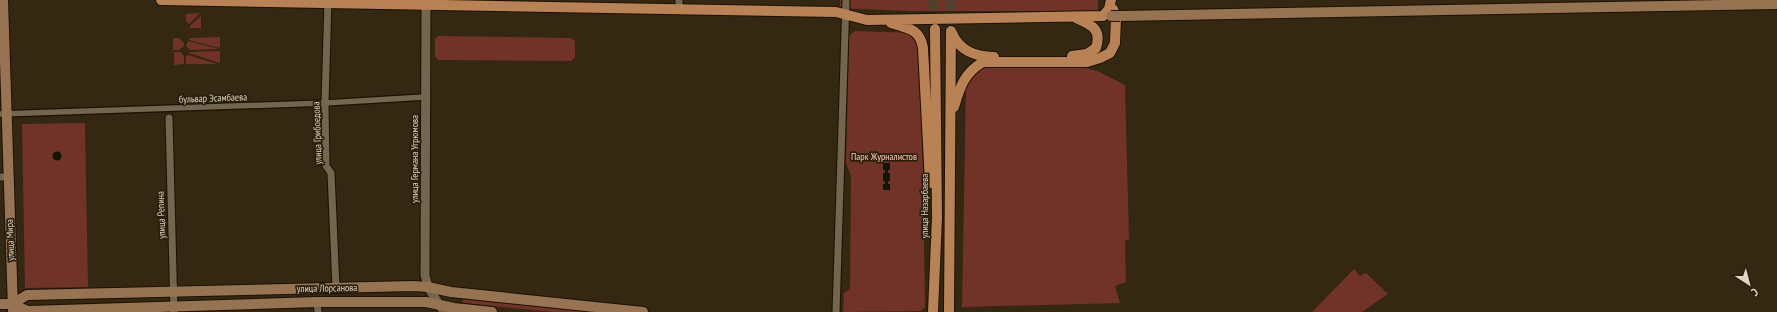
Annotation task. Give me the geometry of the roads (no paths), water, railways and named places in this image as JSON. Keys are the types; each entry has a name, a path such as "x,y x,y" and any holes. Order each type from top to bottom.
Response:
{"main road":[{"name":"улица Мира","path":"3,0 4,177 13,308"},
{"path":"161,0 679,4 836,12 867,20 1777,4"},
{"path":"1111,2 1109,9 1112,16"},
{"path":"951,115 968,74 983,62 1087,62 1110,53 1115,43 1116,17 1111,2"},
{"path":"949,312 951,31 957,44 978,56 1071,56 1087,54 1096,48 1099,38 1096,30 1090,24 1072,16"},
{"path":"881,20 913,30 921,38 923,48 931,214 936,232"},
{"name":"улица Назарбаева","path":"933,312 936,232 935,29"},
{"name":"улица Лорсанова","path":"13,308 27,296 428,287 451,292 643,312"},
{"name":"улица Лорсанова","path":"0,304 28,311 318,307 426,302 443,309 492,312"}],"street":[{"path":"836,312 846,0"},
{"name":"улица Грибоедова","path":"328,1 325,103 326,166 331,173 336,288"},
{"name":"улица Германа Угрюмова","path":"427,2 425,275 428,287 443,309"},
{"name":"бульвар Эсамбаева","path":"3,114 325,103 426,97"},
{"name":"улица Репина","path":"169,118 174,309"}],"tunnel":[{"path":"933,0 935,29"},
{"path":"950,0 951,31"}],"park label":[{"name":"Парк Журналистов","path":"884,156"}]}
